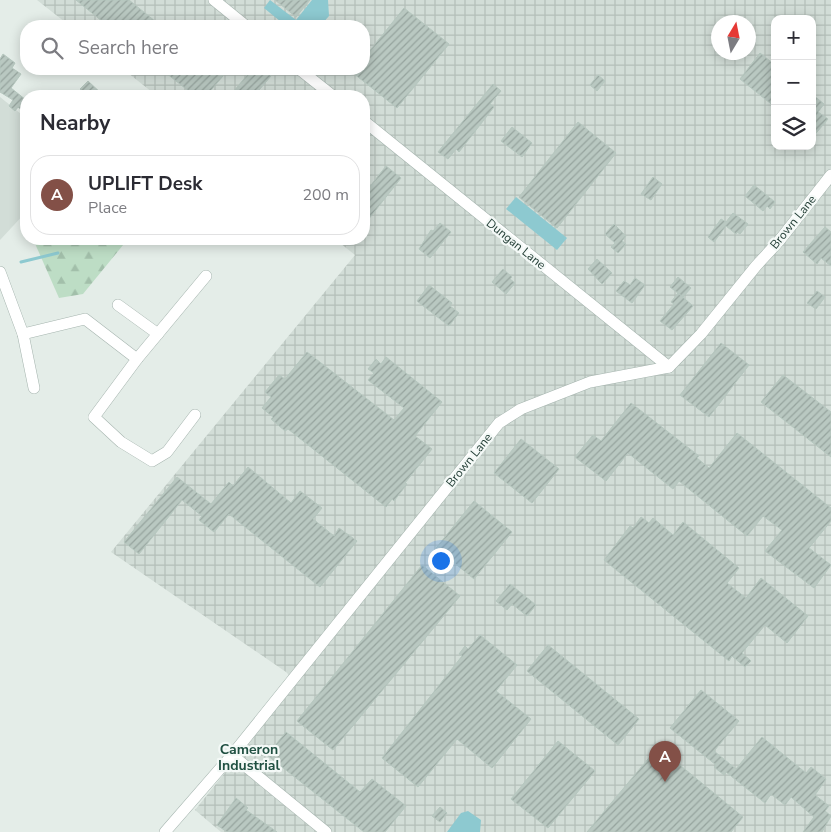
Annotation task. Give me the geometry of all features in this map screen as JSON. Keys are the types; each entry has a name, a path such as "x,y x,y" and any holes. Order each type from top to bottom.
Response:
{"street":[{"path":"214,0 239,20"},
{"path":"307,75 325,90"},
{"name":"Dungan Lane","path":"370,126 669,367"},
{"name":"Brown Lane","path":"165,832 232,755 499,423 521,409 590,382 669,367 701,334 756,266 780,241 831,175"},
{"path":"0,272 23,334 34,388"},
{"path":"195,415 167,452 152,461 121,442 94,417 137,358 206,276"},
{"path":"118,305 158,334"},
{"path":"23,334 86,319 137,358"},
{"path":"232,755 326,832"}],"shaded area":[{"path":"37,0 831,0 831,832 221,832 195,810 297,683 286,672 111,552 355,255 342,245 370,245 370,90 149,90 131,75 370,75 370,20 62,20"},
{"path":"0,97 20,113 20,218 0,240"}],"green space":[{"path":"36,245 123,245 83,294 59,298"}],"water":[{"path":"270,0 296,20 279,20 264,8"},
{"path":"312,0 328,0 329,16 325,20 296,20"},
{"path":"516,197 567,238 557,250 506,209"},
{"path":"468,811 481,820 480,832 447,832 461,813"}],"building":[{"path":"76,0 129,0 154,20 101,20"},
{"path":"275,0 310,0 296,17"},
{"path":"404,8 449,44 397,108 356,75 370,75 370,50"},
{"path":"760,53 771,62 771,104 740,79"},
{"path":"3,54 15,63 12,68 20,73 11,88 20,95 20,109 18,107 15,111 9,106 13,100 0,92 0,59"},
{"path":"169,75 223,76 211,90 187,90"},
{"path":"247,75 271,76 259,90 235,90"},
{"path":"598,75 605,81 597,91 590,85"},
{"path":"88,81 98,90 81,90"},
{"path":"493,84 501,91 490,104 494,107 459,152 456,149 448,159 438,152"},
{"path":"816,97 824,104 818,112 828,119 816,133"},
{"path":"578,122 616,153 557,228 519,197"},
{"path":"512,127 532,143 522,157 501,141"},
{"path":"386,166 401,178 370,217 370,186"},
{"path":"653,177 662,184 651,200 641,194"},
{"path":"754,185 775,202 770,209 767,206 763,211 745,196"},
{"path":"733,213 748,224 740,234 737,232 736,234 726,226 714,242 708,237 721,219 726,222"},
{"path":"440,223 451,232 430,258 419,249 431,230 433,231"},
{"path":"614,224 626,236 622,241 626,244 618,253 611,247 615,243 605,234"},
{"path":"825,227 831,232 831,266 821,258 817,264 803,252"},
{"path":"597,259 612,273 602,284 588,269"},
{"path":"503,269 512,277 510,279 515,283 506,294 492,282"},
{"path":"678,277 691,288 683,297 670,287"},
{"path":"635,278 645,285 632,303 616,291 624,281 630,285"},
{"path":"429,285 452,303 450,306 459,313 449,326 417,301"},
{"path":"817,291 825,297 816,309 807,303"},
{"path":"678,293 693,306 672,330 660,321 674,304 671,302"},
{"path":"721,343 749,365 709,417 680,395"},
{"path":"307,352 394,420 404,408 368,380 374,373 368,369 376,359 381,364 386,357 442,402 415,436 432,449 405,483 407,484 394,501 392,499 386,507 288,429 285,431 262,408 271,397 265,392 279,375 285,379"},
{"path":"783,375 831,412 831,457 761,402"},
{"path":"631,403 699,456 697,458 709,468 737,433 831,508 831,521 809,548 831,565 814,588 765,551 782,530 763,516 747,536 679,481 673,489 628,453 606,481 575,457 593,435 601,441"},
{"path":"521,439 559,469 532,503 494,473"},
{"path":"248,467 291,503 300,491 322,508 313,519 334,536 339,528 357,541 320,587 229,514 214,532 199,520 202,516 182,500 139,554 124,542 177,477 211,504 229,482 233,486"},
{"path":"474,501 512,532 474,579 436,548"},
{"path":"641,517 649,523 653,518 673,535 683,522 739,568 727,583 746,598 761,578 808,616 787,643 765,625 742,653 751,661 745,667 732,656 729,661 604,560 630,526 633,528"},
{"path":"422,565 460,596 333,750 297,721"},
{"path":"510,584 536,605 527,616 512,604 507,610 496,601"},
{"path":"480,635 517,665 496,691 531,719 492,768 457,739 418,787 382,758 462,656 459,654 465,646 468,649"},
{"path":"548,645 639,719 618,745 527,671"},
{"path":"701,690 739,721 714,751 736,769 762,737 806,773 811,767 826,779 815,795 829,806 825,811 831,816 822,832 803,832 814,817 791,797 785,805 771,794 765,803 726,772 724,775 714,767 716,765 670,728"},
{"path":"286,732 360,792 372,779 406,806 385,832 364,832 267,755"},
{"path":"558,741 595,771 548,828 511,799"},
{"path":"658,747 743,817 731,832 587,832"},
{"path":"236,798 248,808 246,810 277,832 227,832 217,825"},
{"path":"440,807 447,813 440,822 432,816"}],"waterway":[{"path":"21,262 58,253"}],"place":[{"name":"UPLIFT Desk","path":"665,782"}],"district":[{"name":"Cameron Industrial","path":"249,758"}]}
